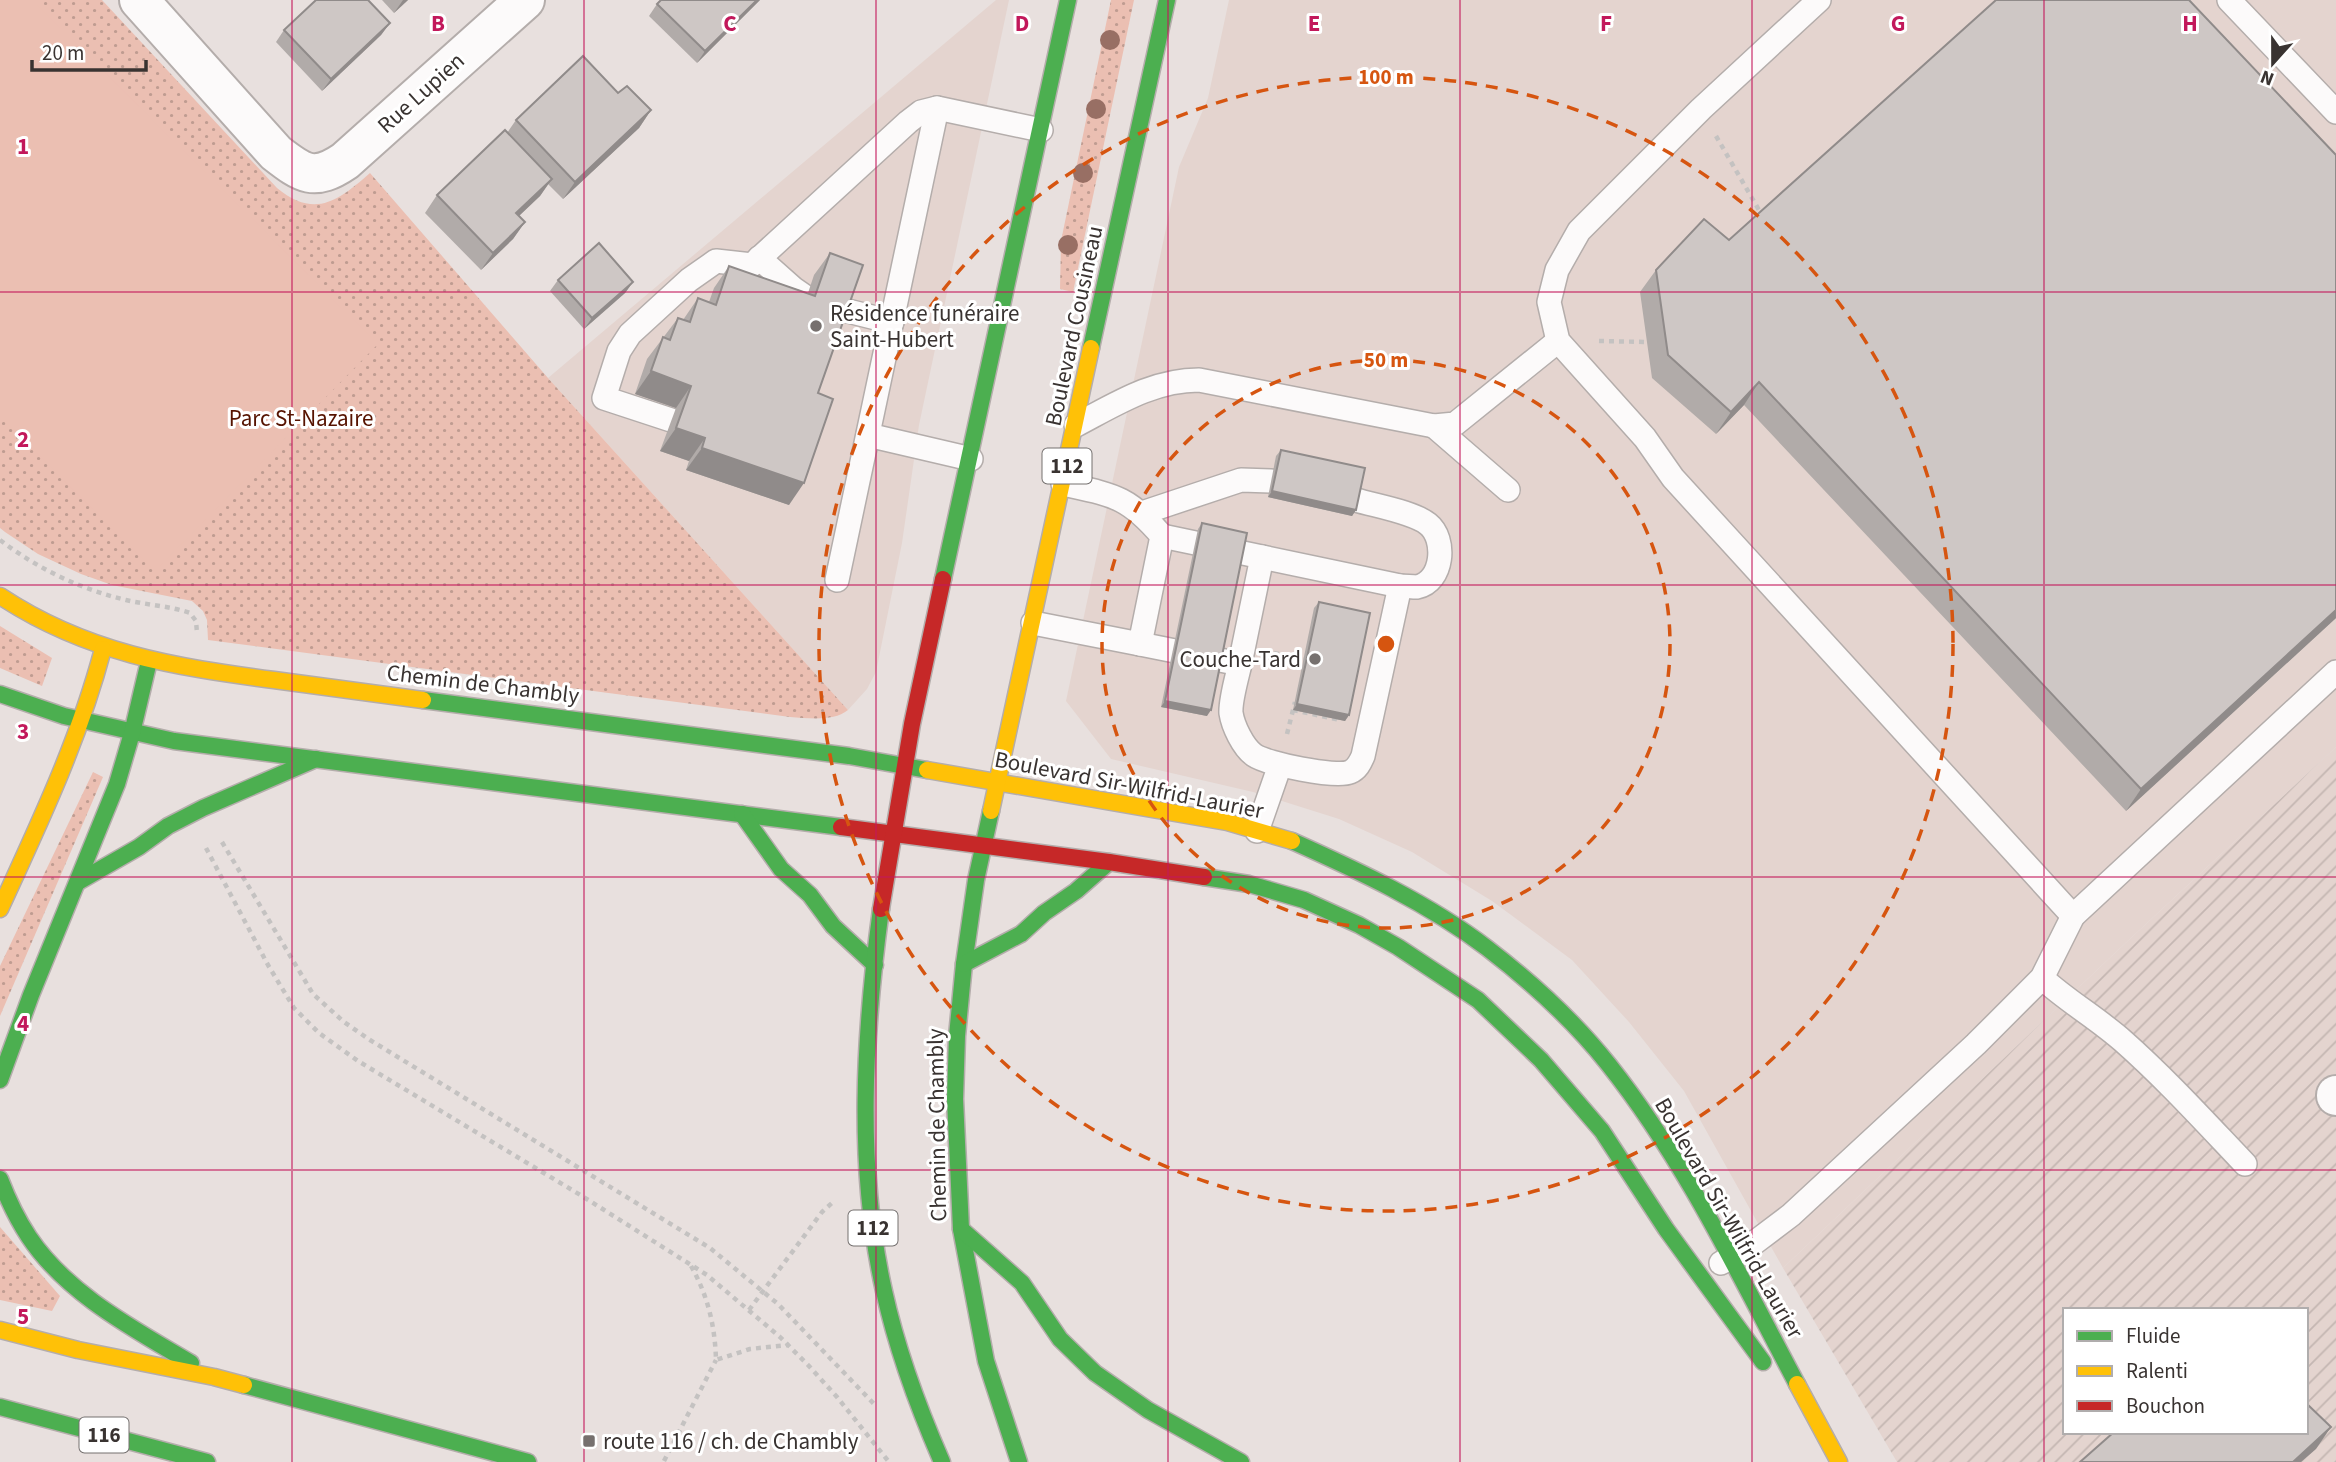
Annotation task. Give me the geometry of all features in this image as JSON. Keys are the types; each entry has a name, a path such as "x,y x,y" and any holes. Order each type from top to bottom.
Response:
{"main road":[{"name":"112","path":"942,1462 911,1389 895,1337 873,1231 865,1112 875,965 904,765 1068,0"},
{"name":"Boulevard Cousineau","path":"997,783 1167,0"},
{"name":"Chemin de Chambly","path":"0,596 63,632 103,649 149,661 803,748 904,765"},
{"path":"0,909 9,875 61,775 82,723 103,649"},
{"path":"0,1080 23,1014 117,784 149,661"},
{"path":"0,694 82,723 174,741 893,835"},
{"path":"78,882 139,847 168,826 316,759"},
{"name":"Boulevard Sir-Wilfrid-Laurier","path":"904,765 1194,816 1257,831 1320,853 1401,893 1465,932 1519,974 1578,1031 1633,1096 1679,1168 1730,1258 1837,1462"},
{"name":"Chemin de Chambly","path":"997,783 976,880 964,964 957,1036 956,1099 961,1229 979,1329 1019,1462"},
{"path":"742,814 781,869 810,895 833,926 875,965"},
{"name":"Boulevard Sir-Wilfrid-Laurier","path":"893,835 1109,862 1249,884 1304,900 1359,925 1438,972 1478,1000 1511,1030 1570,1092 1602,1131 1666,1228 1837,1462"},
{"path":"964,964 1021,934 1109,862"},
{"path":"0,1179 9,1206 21,1228 71,1284 95,1304 214,1377"},
{"path":"961,1229 1022,1283 1060,1339 1095,1373 1148,1410 1241,1462"},
{"path":"0,1330 78,1350 214,1377 528,1462"},
{"name":"116","path":"0,1407 207,1462"}],"street":[{"name":"Rue Lupien","path":"139,0 276,153 295,168 310,174 328,173 345,161 525,0"}],"lane":[{"path":"1819,0 1701,109 1579,231 1558,270 1549,302 1558,341 1645,438 1673,478 2073,916"},
{"path":"2229,0 2336,112"},
{"path":"671,421 604,398 624,341 689,280 716,261 752,265 921,112 937,108 1041,130"},
{"path":"837,580 937,108"},
{"path":"759,258 807,298"},
{"path":"840,309 892,322"},
{"path":"1076,425 1144,390 1182,380 1199,380 1434,426 1455,424 1558,341"},
{"path":"1434,426 1508,490"},
{"path":"868,435 971,458"},
{"path":"1142,513 1241,480 1271,481"},
{"path":"1063,484 1104,492 1121,499 1142,513 1163,536 1400,586 1416,587 1433,577 1440,552 1439,541 1430,525 1420,519 1356,500"},
{"path":"1140,644 1163,536"},
{"path":"1262,557 1231,712 1246,747 1252,754 1280,765 1343,774 1356,768 1360,762 1400,586"},
{"path":"1032,623 1240,664"},
{"path":"1700,1275 1754,1243 1791,1215 1976,1044 2042,978 2073,916 2336,672"},
{"path":"1257,831 1280,765"},
{"path":"2042,978 2067,1000 2120,1038 2245,1164"}],"path":[{"path":"1701,109 1763,218"},
{"path":"0,540 43,569 75,583 113,597 190,613 198,625 196,643"},
{"path":"1301,672 1306,646"},
{"path":"1296,697 1293,710 1345,721"},
{"path":"220,839 309,987 344,1022 681,1229 734,1266 800,1326 880,1410"},
{"path":"204,846 294,1009 318,1034 707,1275 788,1345 837,1396 889,1462"},
{"path":"749,1310 822,1212 833,1202"},
{"path":"664,1461 716,1360 714,1330 707,1301 702,1286 688,1263"},
{"path":"716,1360 750,1349 788,1345"}],"shaded area":[{"path":"996,0 1009,0 919,425 902,543 876,672 867,689 848,710 548,378"},
{"path":"1229,0 2336,0 2336,747 1783,1268 1684,1091 1629,1022 1572,960 1492,901 1412,852 1339,819 1253,792 1111,759 1066,701 1179,167 1208,98"},
{"path":"2336,747 2336,1462 1897,1462 1783,1268"}],"green space":[{"name":"Parc St-Nazaire","path":"0,0 102,0 277,188 303,203 326,203 347,192 370,173 548,378 848,710 828,718 790,717 208,640 207,620 203,611 192,601 112,585 81,574 38,554 0,528"},
{"path":"0,0 32,0 378,344 155,571 0,417"},
{"path":"1111,0 1134,0 1073,292 1060,289 1061,241"},
{"path":"0,626 52,658 42,686 0,668"},
{"path":"93,772 103,777 0,1016 0,966"},
{"path":"0,1227 60,1296 52,1311 0,1300"}],"building":[{"path":"316,0 368,0 390,23 331,79 284,30"},
{"path":"661,0 757,0 705,51 657,4"},
{"path":"1996,0 2189,0 2336,155 2336,610 2141,789 1759,382 1731,412 1668,355 1656,270 1704,219 1729,240"},
{"path":"583,56 618,93 627,86 651,110 575,182 516,120"},
{"path":"505,130 552,179 516,213 525,222 493,253 437,195"},
{"path":"599,243 633,282 592,318 558,280"},
{"path":"830,253 863,265 818,393 833,399 804,483 702,448 705,438 676,428 691,386 651,371 663,337 670,340 678,318 690,322 698,298 716,305 729,266 815,296"},
{"path":"1281,450 1365,468 1356,510 1272,491"},
{"path":"1202,523 1247,533 1211,710 1165,701"},
{"path":"1319,602 1370,613 1349,715 1297,704"},
{"path":"2308,1405 2331,1427 2293,1462 2080,1462 2112,1434 2308,1434"}],"traffic: fast":[{"path":"943,579 1068,0"},
{"path":"1091,348 1167,0"},
{"path":"0,1080 31,995 117,784 149,661"},
{"path":"0,694 64,716 174,741 841,827"},
{"path":"423,700 849,756 927,770"},
{"path":"78,882 139,847 168,826 316,759"},
{"path":"991,811 976,880 964,964 957,1036 955,1099 961,1229 986,1361 1019,1462"},
{"path":"742,814 781,869 810,895 833,926 875,965"},
{"path":"1292,841 1392,889 1464,932 1519,974 1582,1033 1609,1065 1663,1140 1710,1220 1797,1384"},
{"path":"964,964 1021,934 1109,862"},
{"path":"1204,877 1249,884 1304,900 1359,925 1398,947 1478,1000 1541,1060 1602,1131 1666,1229 1763,1362"},
{"path":"881,909 867,1052 866,1149 869,1197 875,1244 895,1335 942,1462"},
{"path":"0,1179 29,1237 62,1276 103,1309 191,1363"},
{"path":"961,1229 1022,1283 1060,1339 1095,1373 1148,1410 1241,1462"},
{"path":"244,1385 528,1462"},
{"path":"0,1407 207,1462"}],"traffic: slow":[{"path":"991,811 1091,348"},
{"path":"0,596 65,631 98,644 166,663 423,700"},
{"path":"0,909 70,749 103,649"},
{"path":"927,770 1227,822 1292,841"},
{"path":"0,1330 78,1350 244,1385"},
{"path":"1797,1384 1839,1462"}],"traffic: jam":[{"path":"881,909 912,724 943,579"},
{"path":"841,827 1204,877"}],"place":[{"name":"Résidence funéraire Saint-Hubert","path":"816,326"},
{"name":"Couche-Tard","path":"1315,659"},
{"name":"route 116 / ch. de Chambly","path":"589,1441"}]}
